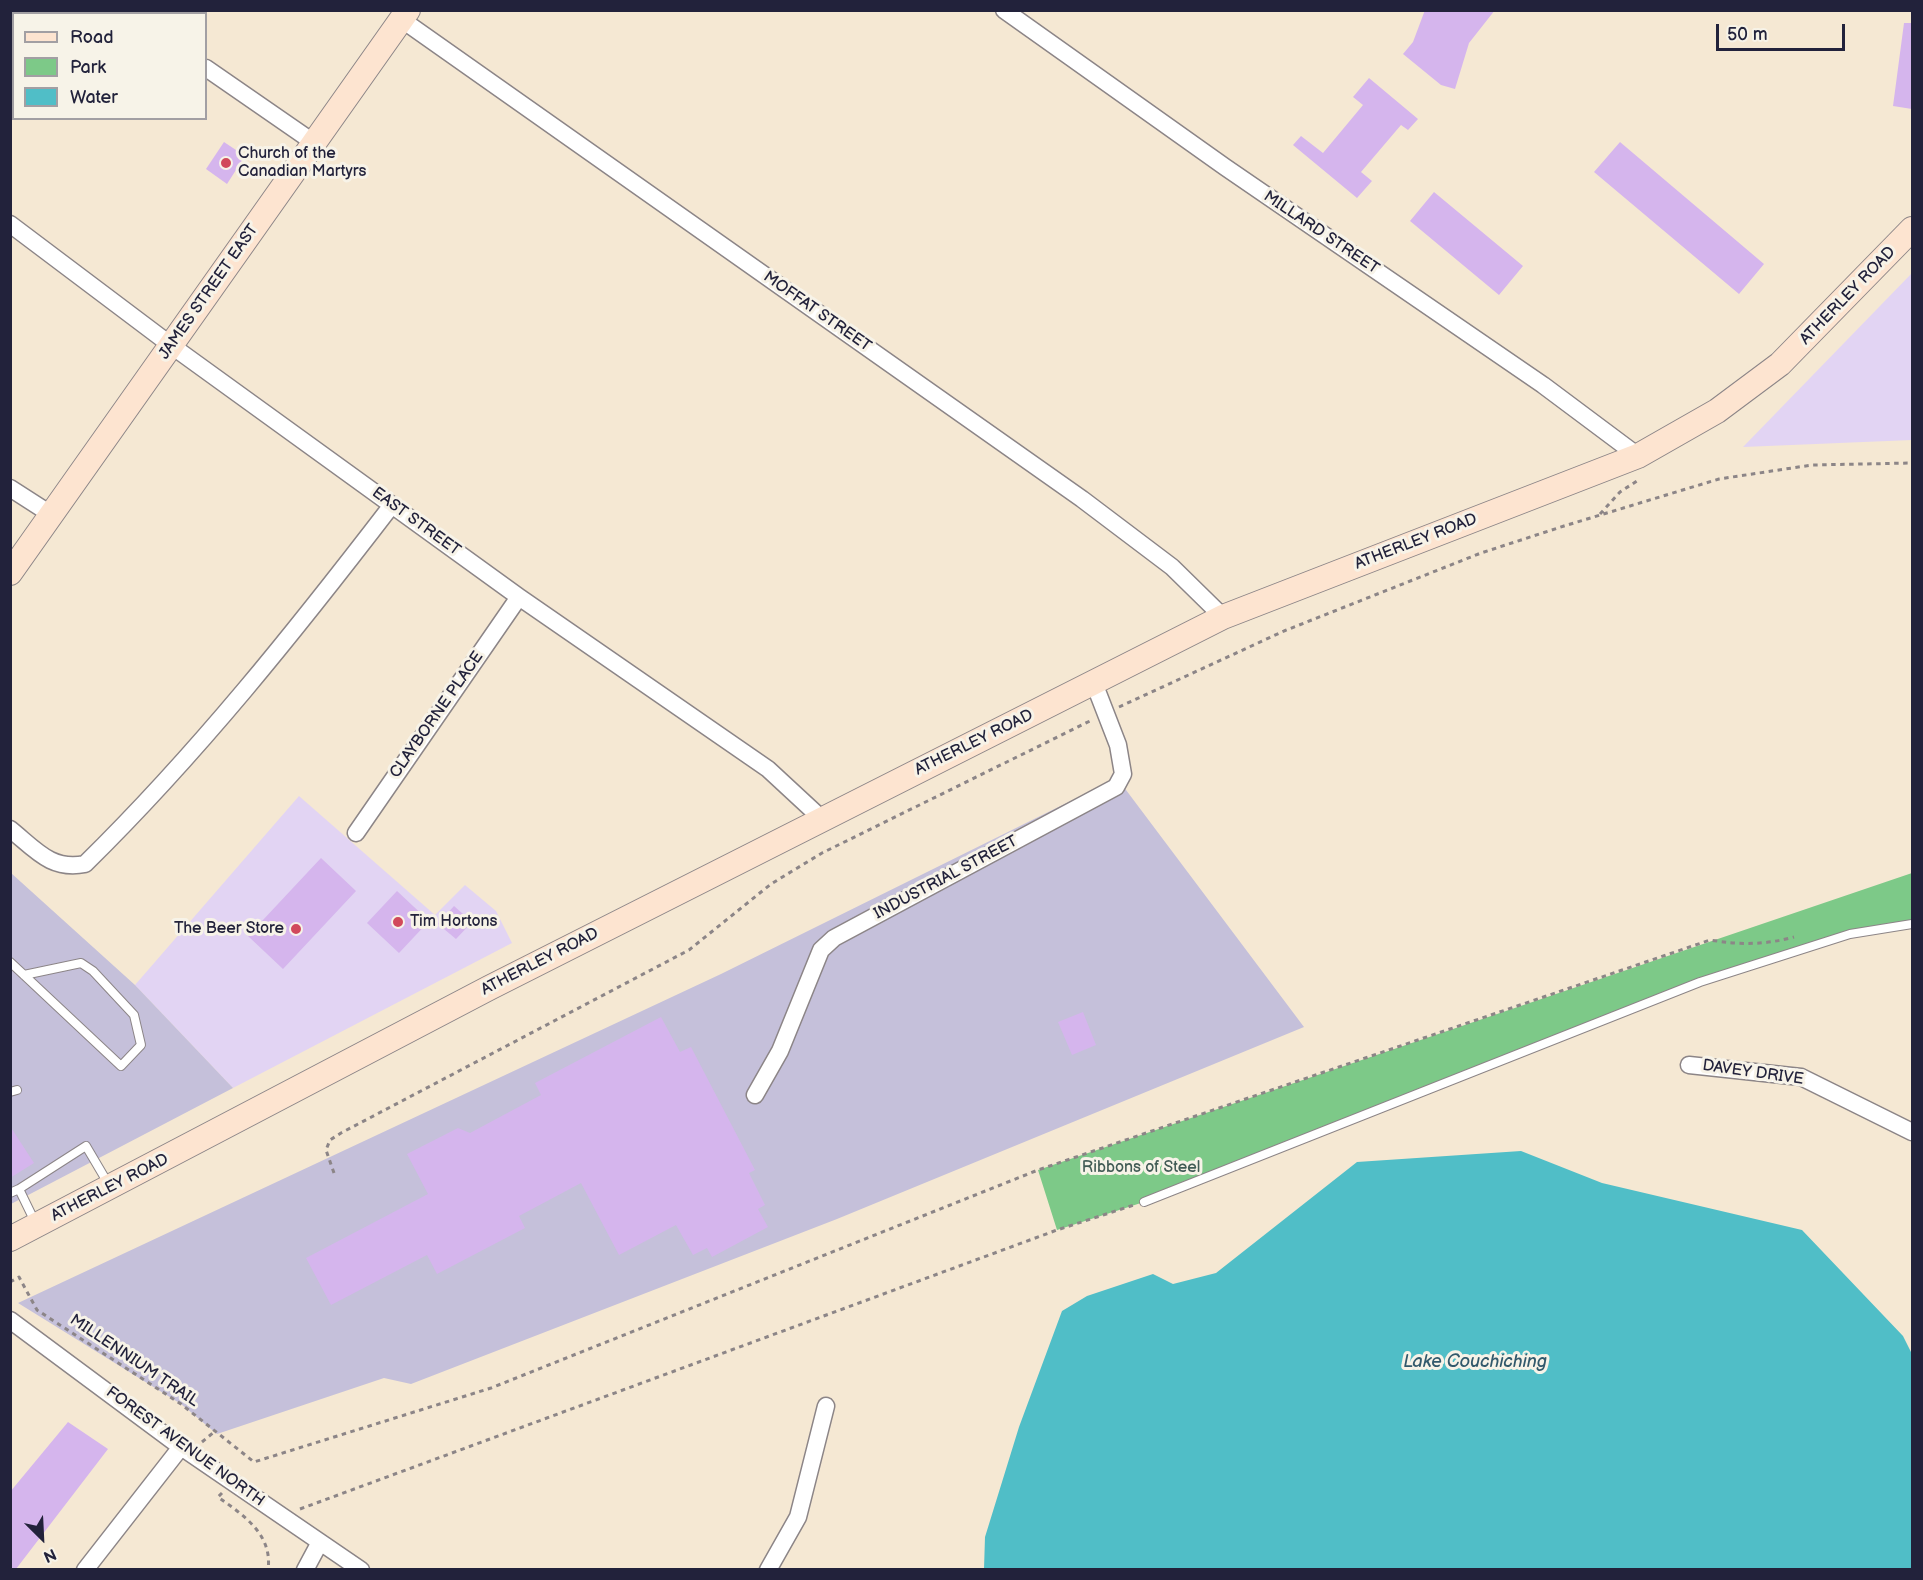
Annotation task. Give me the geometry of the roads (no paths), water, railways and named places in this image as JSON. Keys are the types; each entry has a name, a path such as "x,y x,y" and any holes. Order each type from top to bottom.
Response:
{"main road":[{"name":"JAMES STREET EAST","path":"10,573 404,15"},
{"name":"ATHERLEY ROAD","path":"10,1239 489,988 1223,617 1642,466 1780,364 1912,229"}],"street":[{"name":"MILLARD STREET","path":"1004,10 1234,174 1543,385 1642,466"},
{"name":"MOFFAT STREET","path":"404,15 1082,499 1172,567 1223,617"},
{"path":"207,70 313,142"},
{"name":"EAST STREET","path":"10,224 172,346 519,597 768,769 822,819"},
{"path":"10,488 52,515"},
{"path":"10,829 46,859 68,867 85,864 252,684 392,505"},
{"name":"CLAYBORNE PLACE","path":"356,833 519,597"},
{"name":"INDUSTRIAL STREET","path":"755,1095 780,1051 821,950 834,938 1116,787 1123,774 1119,745 1094,683"},
{"name":"DAVEY DRIVE","path":"1689,1065 1801,1077 1912,1132"},
{"name":"FOREST AVENUE NORTH","path":"10,1320 181,1447 361,1569"},
{"path":"768,1569 798,1517 826,1406"},
{"path":"91,1565 181,1447"},
{"path":"305,1569 320,1542"}],"lane":[{"path":"1144,1202 1700,982 1850,934 1912,924"},
{"path":"10,962 121,1066 141,1045 134,1016 93,971 81,963 24,975"},
{"path":"37,1226 15,1191 86,1146 111,1188"}],"water":[{"name":"Lake Couchiching","path":"1521,1151 1602,1183 1802,1230 1903,1336 1912,1354 1912,1569 984,1569 985,1537 1019,1427 1062,1311 1087,1296 1153,1274 1173,1284 1216,1273 1357,1162"}],"place":[{"name":"Church of the Canadian Martyrs","path":"226,163"},
{"name":"Tim Hortons","path":"398,922"},
{"name":"The Beer Store","path":"296,929"}],"park label":[{"name":"Ribbons of Steel","path":"1141,1168"}]}
